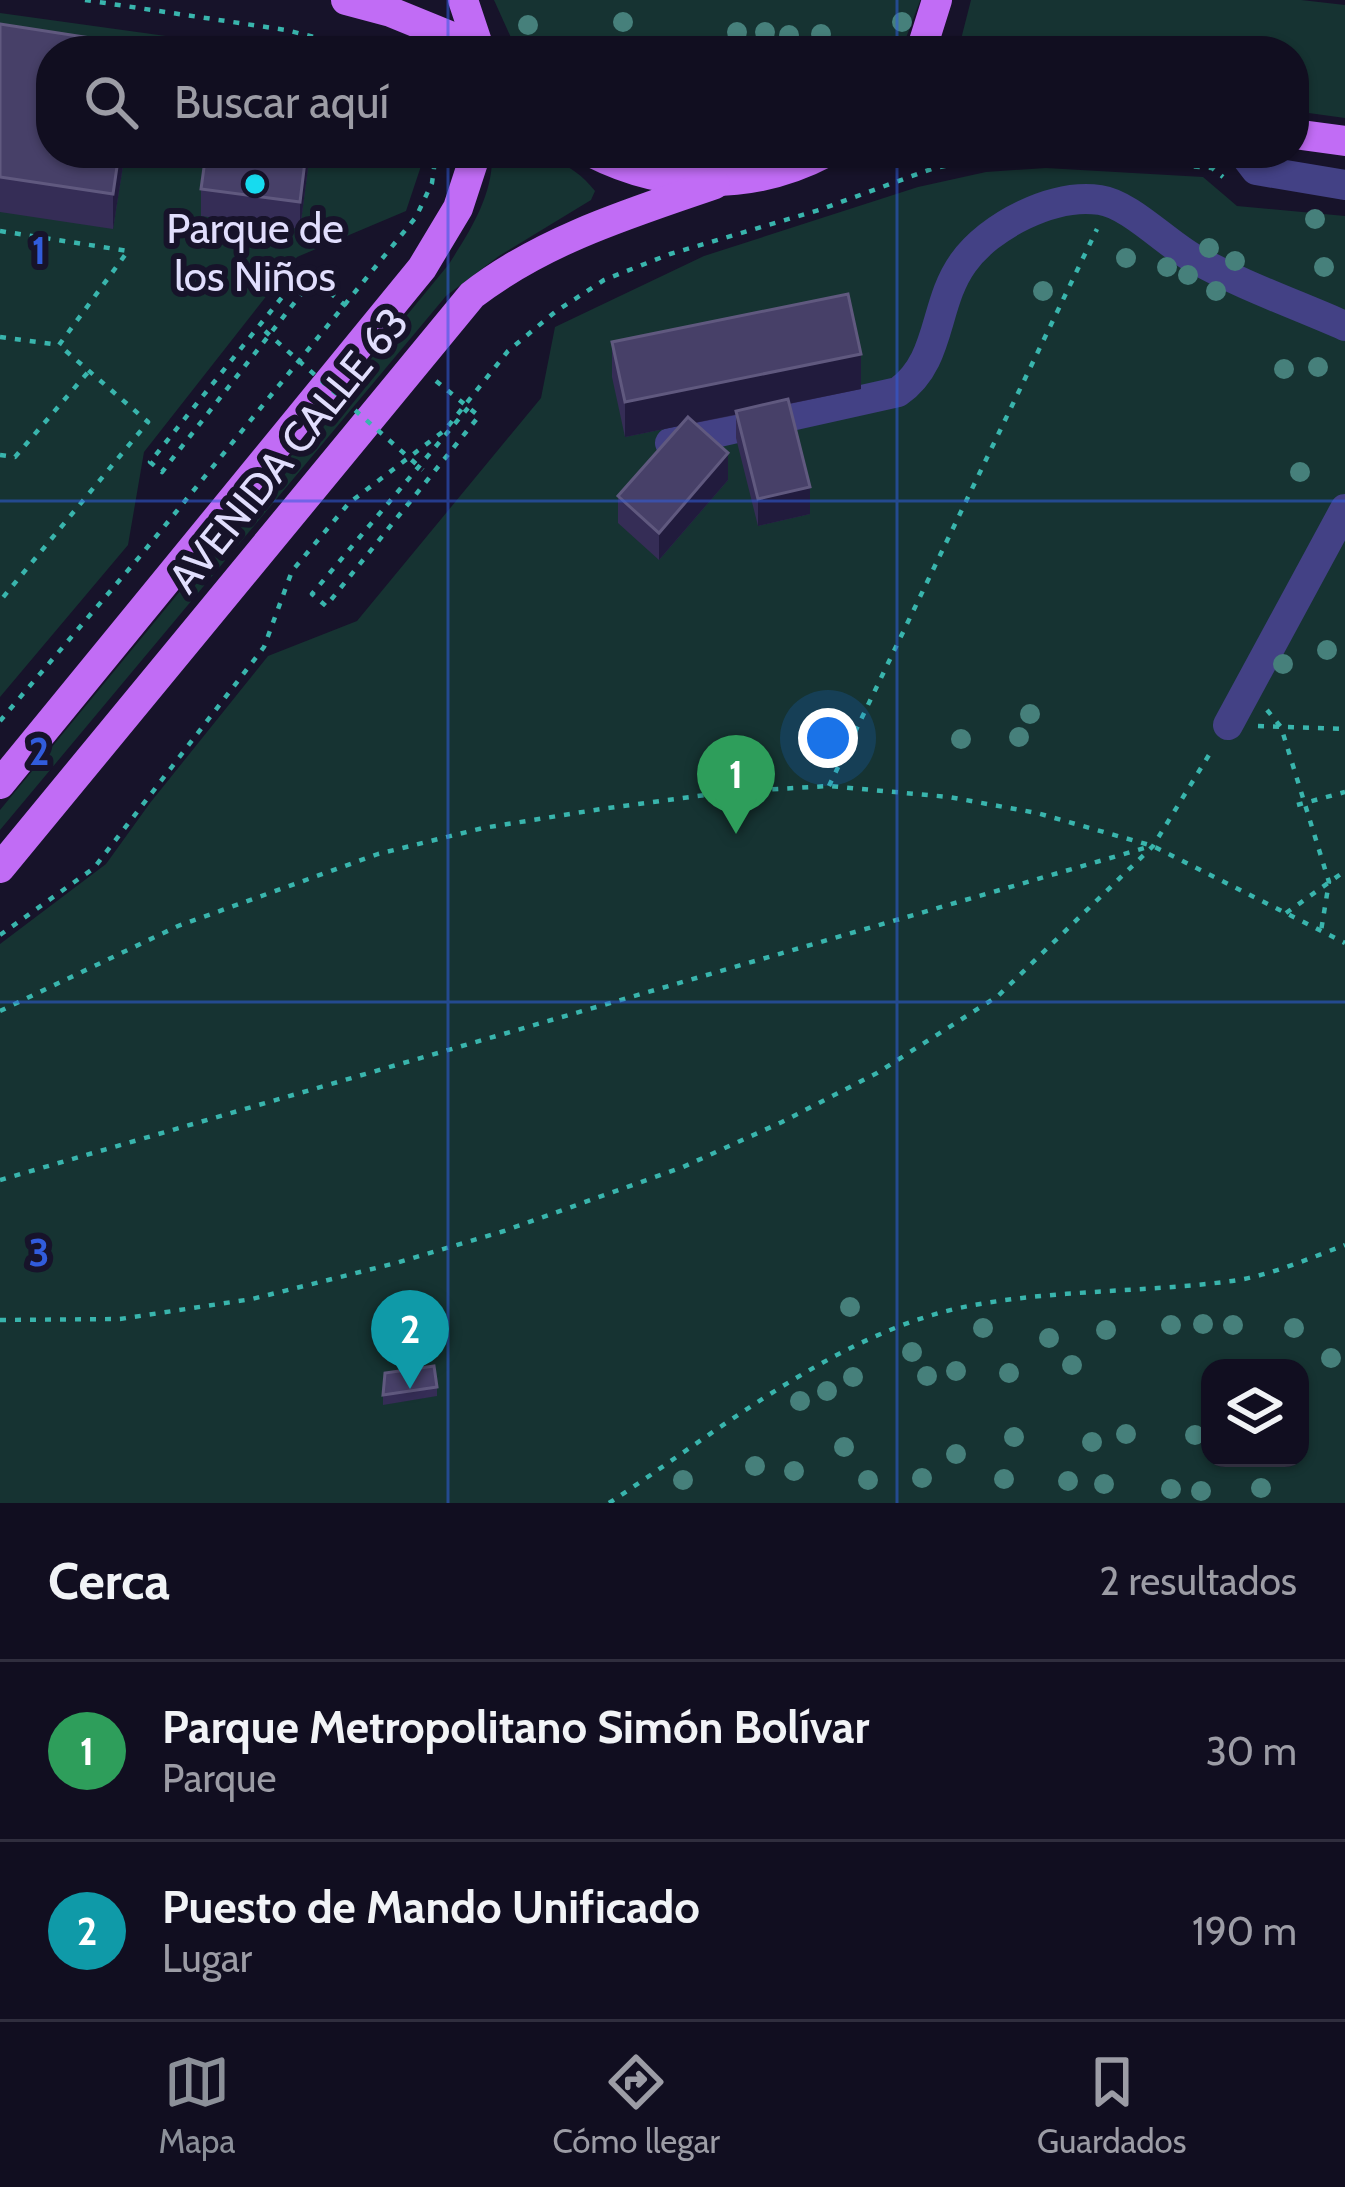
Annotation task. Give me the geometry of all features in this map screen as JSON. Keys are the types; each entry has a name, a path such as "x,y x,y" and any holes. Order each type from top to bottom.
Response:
{"main road":[{"path":"346,0 391,12 447,36"},
{"path":"463,0 475,36"},
{"path":"926,36 937,0"},
{"path":"1309,136 1345,141"},
{"name":"AVENIDA CALLE 63","path":"0,784 375,328 436,248 458,208 471,168"},
{"path":"640,168 715,184 786,168"},
{"name":"AVENIDA CALLE 63","path":"0,868 472,295 527,259 629,213 715,184"}],"street":[{"path":"1254,168 1345,185"},
{"path":"664,445 898,392 925,367 950,284 976,247 993,232 1038,211 1080,200 1110,202 1198,261 1345,326"},
{"path":"1228,725 1345,509"}],"path":[{"path":"85,0 310,36"},
{"path":"0,721 416,218 434,168"},
{"path":"414,362 466,406 479,416 326,606 312,594 411,476 466,406 508,351 555,311 604,280 670,254 819,210 934,168"},
{"path":"1212,168 1231,183"},
{"path":"829,786 1110,202"},
{"path":"0,230 128,251 59,345"},
{"path":"313,279 162,472 150,462 303,271 375,328"},
{"path":"258,326 432,478"},
{"path":"0,338 59,345 148,422 0,601"},
{"path":"0,455 15,457 89,371"},
{"path":"0,935 94,868 264,647 292,571 349,503 445,430 466,406"},
{"path":"1248,688 1281,727 1329,882 1321,931"},
{"path":"0,1320 120,1318 251,1299 504,1231 683,1167 878,1073 998,996 1153,845 1228,725 1345,729"},
{"path":"0,1010 178,926 378,854 483,828 601,809 727,792 829,786 949,797 1037,813 1153,845 1345,943"},
{"path":"1297,805 1345,792"},
{"path":"0,1180 1153,845"},
{"path":"1286,913 1345,871"},
{"path":"609,1503 800,1374 888,1331 954,1309 1040,1293 1237,1281 1345,1245"}],"green space":[{"path":"494,0 920,0 907,36 510,36"},
{"path":"971,0 1301,0 1345,5 1345,118 1309,113 1309,36 962,36"},
{"path":"0,13 166,36 36,36 36,168 420,168 406,211 297,257 144,452 128,545 0,697"},
{"path":"492,168 570,168 595,191 591,200 499,256 446,296 0,830 0,810 449,264 485,197"},
{"path":"1046,168 1203,177 1237,206 1345,216 1345,1503 0,1503 0,944 106,864 268,656 357,621 541,398 555,327 704,256 918,187 986,172"}],"building":[{"path":"0,24 78,36 36,36 36,168 117,168 113,194 0,177"},
{"path":"204,168 304,168 300,202 201,189"},
{"path":"848,294 861,354 625,402 612,342"},
{"path":"788,399 810,487 758,499 736,411"},
{"path":"688,417 728,453 659,533 618,496"},
{"path":"434,1366 437,1387 383,1395 385,1373"}],"place":[{"name":"Parque de los Niños","path":"255,184"},
{"name":"Parque Metropolitano Simón Bolívar","path":"736,834"},
{"name":"Puesto de Mando Unificado","path":"410,1389"}]}
